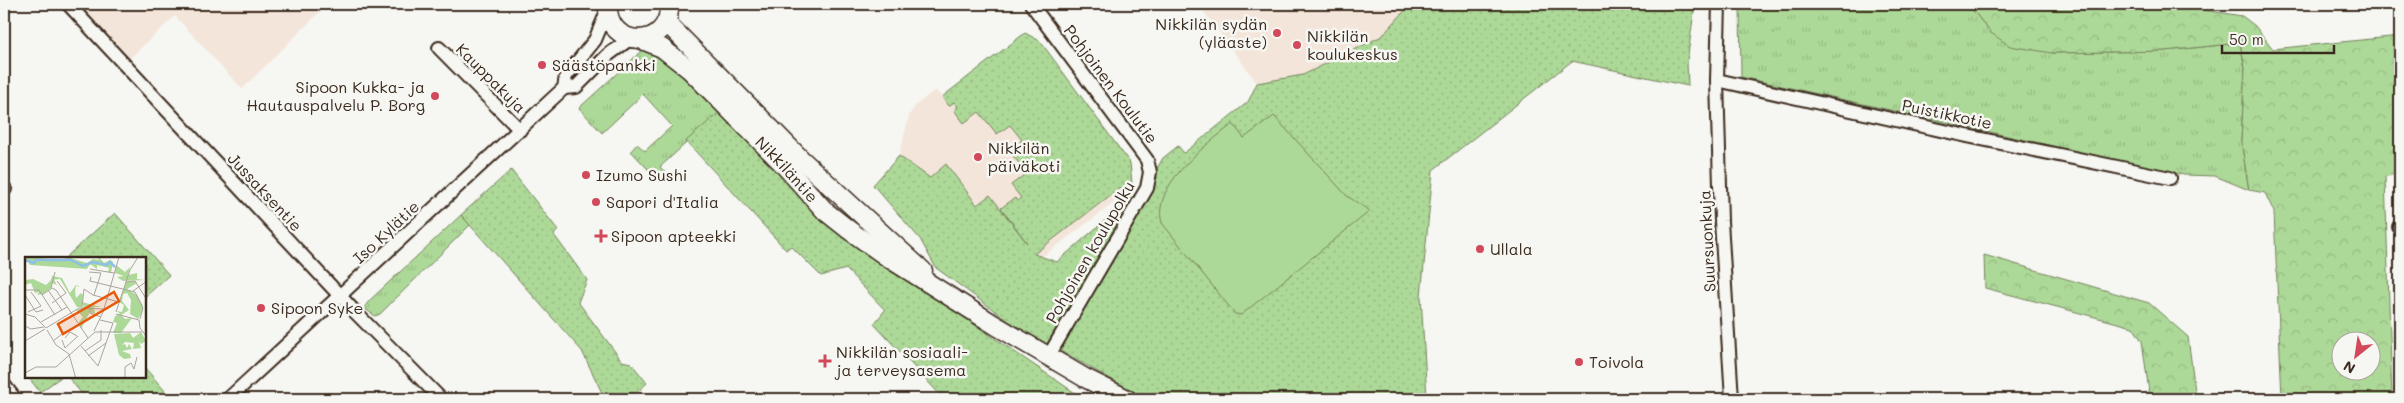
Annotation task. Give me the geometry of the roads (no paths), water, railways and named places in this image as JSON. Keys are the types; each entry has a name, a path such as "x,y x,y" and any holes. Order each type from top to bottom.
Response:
{"street":[{"name":"Jussaksentie","path":"68,4 341,296 441,399"},
{"path":"635,39 654,35 666,22 669,4"},
{"name":"Pohjoinen Koulutie","path":"1031,4 1148,160"},
{"name":"Suursuonkuja","path":"1719,4 1718,80 1721,221 1732,399"},
{"name":"Iso Kylätie","path":"228,399 564,88 566,76 602,27 608,7"},
{"name":"Nikkiläntie","path":"608,7 609,18 615,29 635,39 662,48 690,70 782,163 825,211 887,257 1048,357 1127,399"},
{"name":"Nikkiläntie","path":"666,22 803,161 841,194 870,224 905,253 941,289"},
{"name":"Iso Kylätie","path":"564,88 576,87 617,47 635,39"},
{"name":"Kauppakuja","path":"439,48 520,130"},
{"name":"Puistikkotie","path":"1718,80 1968,136 2170,178"},
{"name":"Pohjoinen koulupolku","path":"1048,357 1147,188 1150,172 1148,160"},
{"path":"4,386 15,399"}],"place":[{"name":"Nikkilän sydän (yläaste)","path":"1277,33"},
{"name":"Nikkilän koulukeskus","path":"1297,45"},
{"name":"Säästöpankki","path":"542,65"},
{"name":"Sipoon Kukka- ja Hautauspalvelu P. Borg","path":"435,96"},
{"name":"Nikkilän päiväkoti","path":"978,157"},
{"name":"Izumo Sushi","path":"586,175"},
{"name":"Sapori d'Italia","path":"596,202"},
{"name":"Sipoon apteekki","path":"601,236"},
{"name":"Ullala","path":"1480,249"},
{"name":"Sipoon Syke","path":"261,308"},
{"name":"Nikkilän sosiaali- ja terveysasema","path":"825,361"},
{"name":"Toivola","path":"1579,362"}]}
